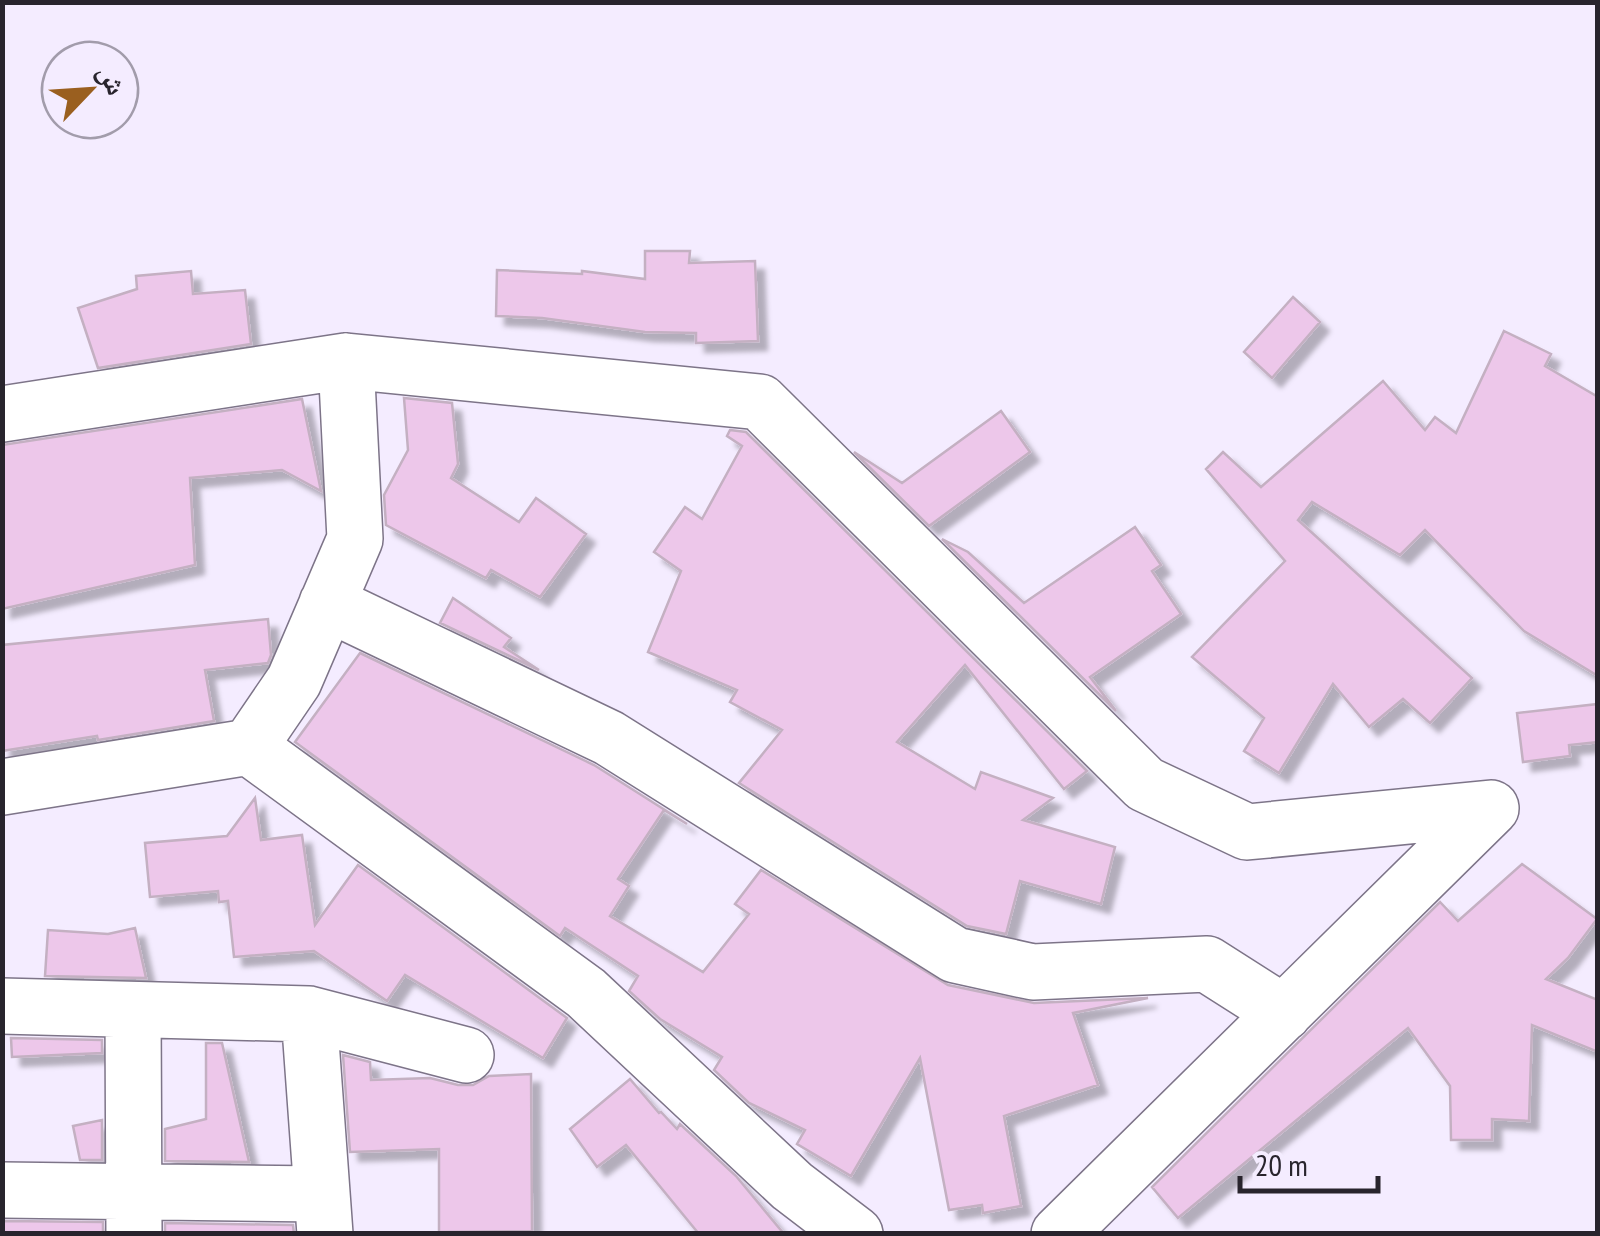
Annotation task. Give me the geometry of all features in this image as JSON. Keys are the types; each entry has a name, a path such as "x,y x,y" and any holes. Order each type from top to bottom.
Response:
{"street":[{"path":"250,747 294,681 355,539 346,362"},
{"path":"2,414 346,362 760,402 1145,784 1246,832 1491,808 1059,1234"},
{"path":"327,603 609,738 955,954 1033,972 1207,964 1284,1013"},
{"path":"2,787 250,747 586,993 792,1186 855,1234"},
{"path":"2,1006 309,1014 466,1055"},
{"path":"133,1010 134,1213"},
{"path":"2,1190 134,1213 324,1214 309,1014"}],"building":[{"path":"645,251 690,251 689,263 755,261 758,341 696,343 696,333 645,332 496,316 497,270 582,271 645,279"},
{"path":"191,271 193,294 245,290 251,344 98,368 78,308 137,289 136,276"},
{"path":"1293,297 1320,322 1272,378 1244,352"},
{"path":"1504,331 1551,354 1545,366 1598,397 1598,676 1524,631 1425,530 1400,555 1312,502 1298,520 1472,678 1430,723 1403,699 1369,727 1333,684 1279,773 1244,751 1264,718 1192,657 1285,561 1206,469 1223,452 1261,487 1383,381 1425,430 1435,417 1456,433"},
{"path":"404,398 452,403 458,464 451,478 519,522 536,498 586,534 540,597 491,570 486,578 386,525 384,495 408,450"},
{"path":"302,399 321,491 282,470 190,478 195,565 2,609 2,445"},
{"path":"1001,411 1030,452 929,526 854,452 902,483"},
{"path":"730,430 746,432 1087,771 1064,789 965,665 897,742 975,789 981,772 1053,798 1023,820 1115,847 1101,904 1020,881 1006,934 967,926 739,783 782,730 730,702 737,690 648,652 681,571 654,552 685,507 702,519 742,446 727,436"},
{"path":"1135,527 1161,565 1152,571 1181,614 1090,677 1116,711 942,539 968,552 1024,603"},
{"path":"453,598 511,638 504,647 539,670 440,623"},
{"path":"268,619 268,663 205,670 214,721 2,751 2,645"},
{"path":"360,653 594,765 687,824 664,810 618,879 629,886 610,916 703,972 749,914 735,904 761,870 948,985 1034,1003 1148,998 1073,1013 1098,1085 1004,1116 1021,1206 983,1213 982,1205 949,1210 920,1058 851,1176 797,1144 805,1130 749,1103 714,1070 722,1057 660,1019 629,991 638,976 565,928 560,936 295,742"},
{"path":"1598,704 1598,742 1569,745 1570,756 1523,762 1517,713"},
{"path":"255,798 261,840 302,835 315,925 358,865 567,1018 543,1058 405,975 387,1001 314,951 234,957 228,901 219,902 218,891 150,897 145,843 227,836"},
{"path":"1522,864 1597,919 1568,958 1546,979 1598,1000 1598,1052 1532,1025 1529,1121 1492,1119 1492,1140 1451,1140 1450,1086 1408,1028 1178,1218 1152,1187 1440,902 1458,921"},
{"path":"135,928 146,978 45,976 48,930 108,934"},
{"path":"11,1038 102,1040 102,1053 12,1057"},
{"path":"206,1043 222,1043 249,1162 165,1161 165,1129 206,1119"},
{"path":"343,1055 370,1062 371,1080 430,1078 473,1085 489,1076 531,1074 532,1231 439,1232 439,1149 350,1152"},
{"path":"630,1079 659,1113 677,1129 680,1124 736,1176 784,1234 699,1234 626,1145 597,1167 570,1129"},
{"path":"102,1120 102,1160 80,1160 73,1126"},
{"path":"2,1221 103,1222 103,1234 2,1234"},
{"path":"165,1223 293,1225 294,1234 165,1234"}]}
